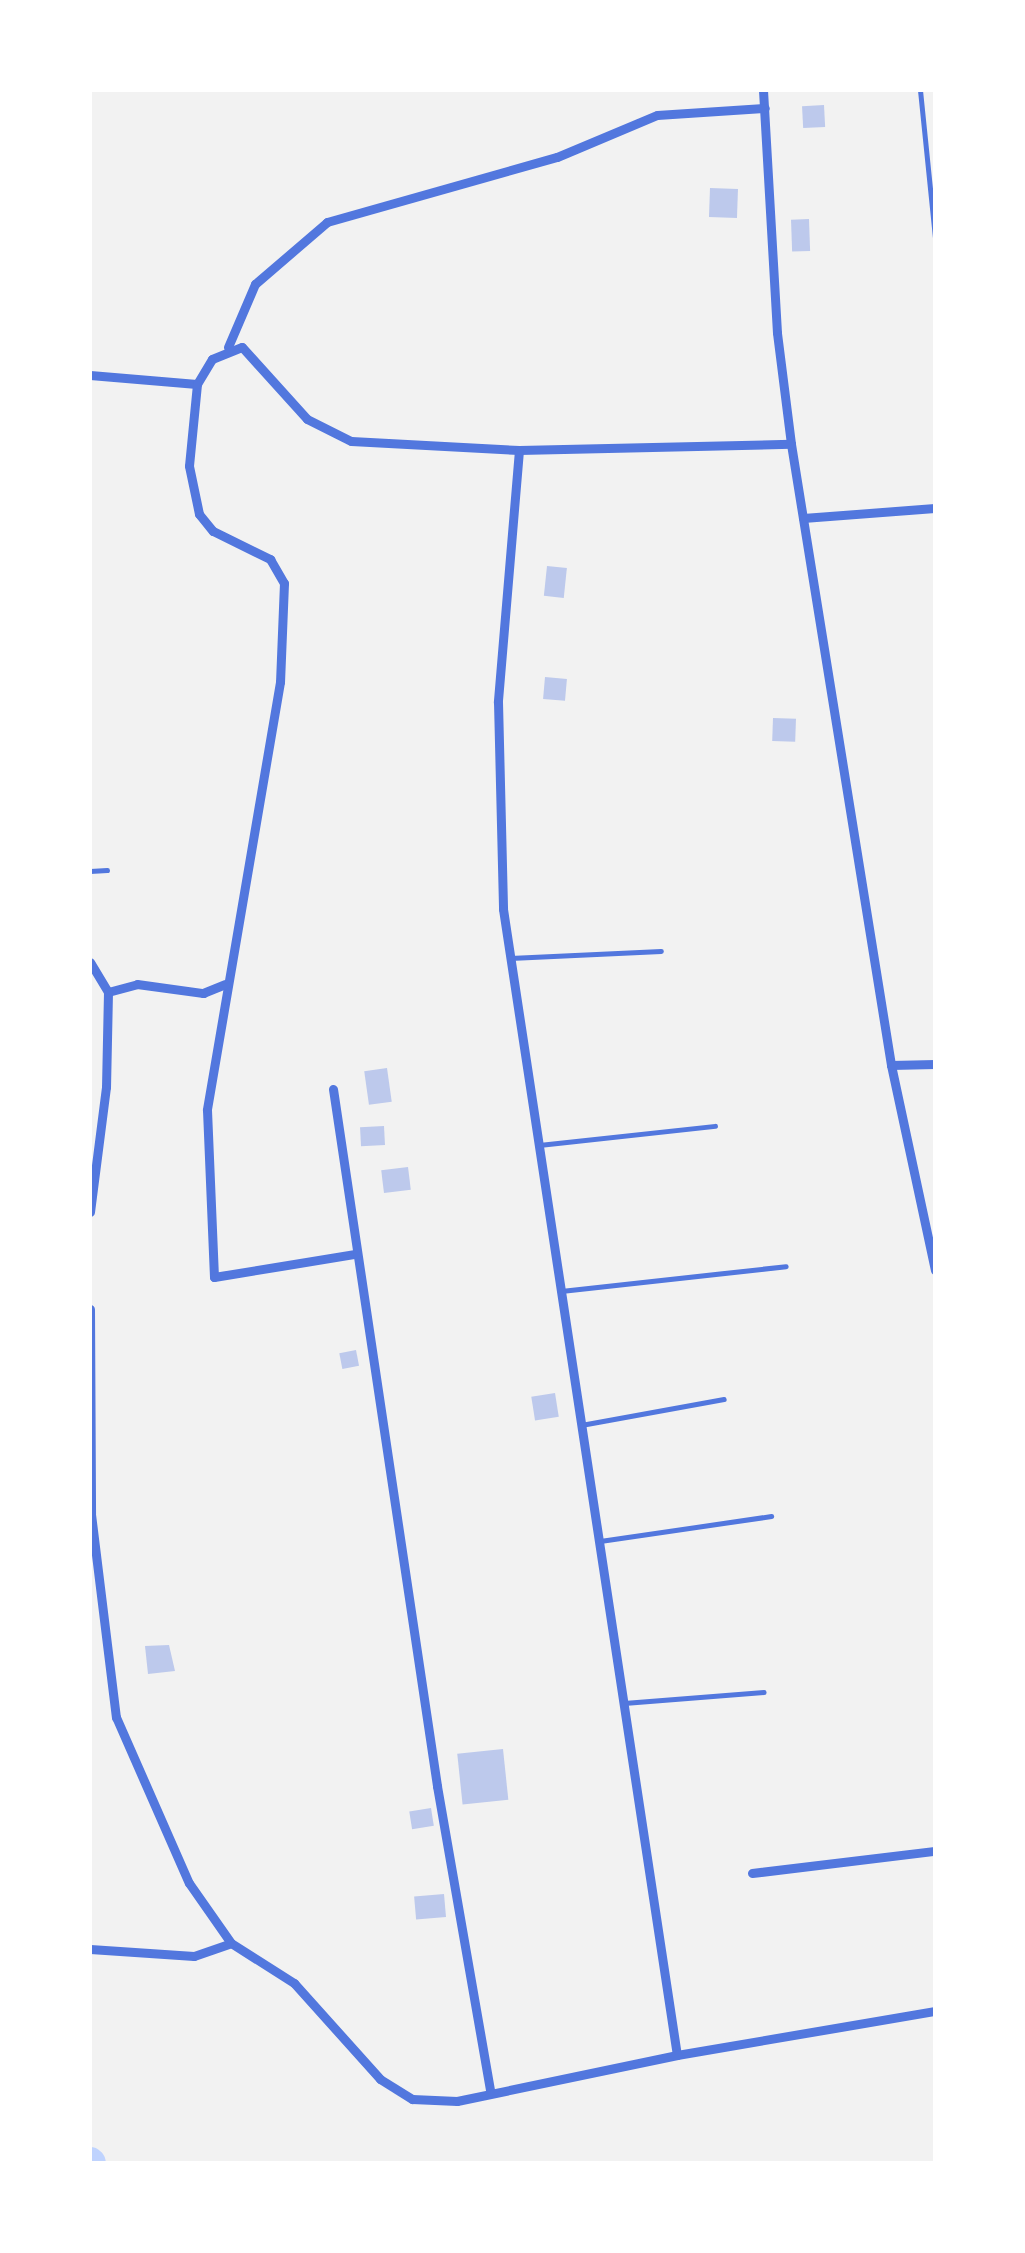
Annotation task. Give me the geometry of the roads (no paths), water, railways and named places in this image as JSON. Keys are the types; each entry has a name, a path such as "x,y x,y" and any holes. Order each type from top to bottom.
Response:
{"street":[{"path":"763,90 777,333 791,444 891,1065 935,1270"},
{"path":"356,1254 214,1277 204,1161 225,984 280,682 286,608 284,583 270,559 212,531 200,514 189,466 197,384 212,359 228,347 254,284 327,222 557,158 657,115 764,108"},
{"path":"228,347 256,356 291,404 326,433 351,441 518,450 791,444"},
{"path":"90,375 197,384"},
{"path":"518,450 498,702 510,958 578,1426 677,2055"},
{"path":"803,518 935,508"},
{"path":"90,962 108,992 90,1212"},
{"path":"108,992 137,984 204,993 225,984"},
{"path":"891,1065 935,1064"},
{"path":"333,1088 490,2090"},
{"path":"90,1308 94,1608 129,1759 189,1883 230,1943 294,1982 327,2026 394,2090 434,2103 677,2055 935,2011"},
{"path":"752,1873 935,1851"},
{"path":"90,1948 194,1956 230,1943"}],"lane":[{"path":"920,90 935,238"},
{"path":"90,872 107,870"},
{"path":"510,958 661,951"},
{"path":"538,1146 715,1126"},
{"path":"559,1291 786,1266"},
{"path":"578,1426 724,1399"},
{"path":"598,1542 770,1516"},
{"path":"624,1703 764,1692"}]}
